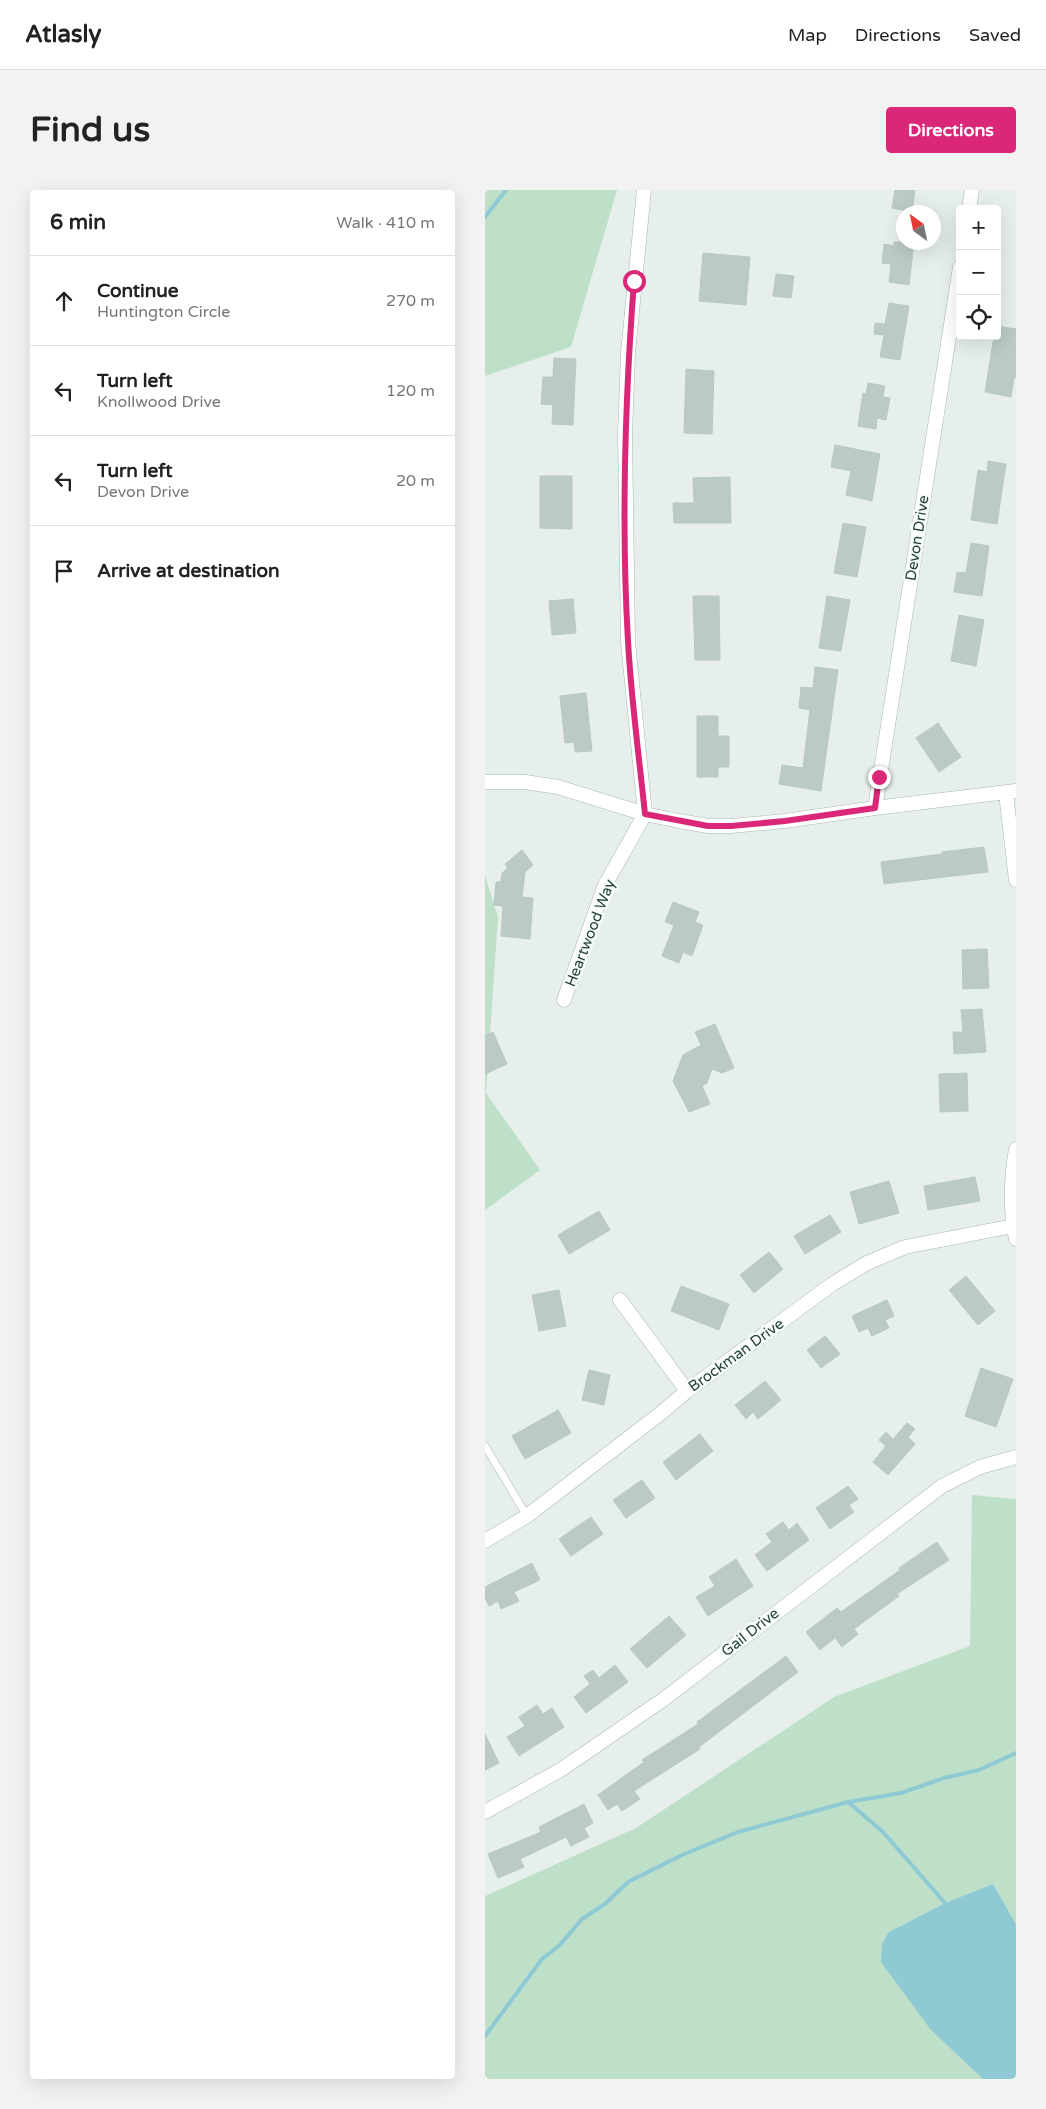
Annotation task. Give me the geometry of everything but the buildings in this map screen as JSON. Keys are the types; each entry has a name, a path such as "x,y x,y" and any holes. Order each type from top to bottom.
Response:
{"street":[{"path":"644,190 629,353 625,434 625,528 628,642 645,814"},
{"path":"970,205 972,190"},
{"name":"Devon Drive","path":"875,808 956,292"},
{"path":"485,782 525,782 558,787 645,814 708,826 785,821 1011,792 1016,880"},
{"name":"Heartwood Way","path":"565,1000 605,885 645,814"},
{"path":"1015,1232 1013,1174 1016,1149"},
{"name":"Brockman Drive","path":"485,1540 527,1516 687,1391 831,1285 867,1263 905,1248 1015,1232"},
{"path":"620,1300 687,1391"},
{"name":"Gail Drive","path":"485,1812 562,1769 648,1710 942,1486 980,1467 1016,1457"}],"lane":[{"path":"485,1446 527,1516"}],"green space":[{"path":"485,190 617,190 571,347 485,376"},
{"path":"485,876 498,917 486,1093 540,1170 485,1210"},
{"path":"972,1495 1016,1499 1016,1924 993,1884 945,1903 889,1932 931,2030 984,2079 485,2079 485,1896 636,1828 834,1697 970,1646"}],"water":[{"path":"993,1884 1016,1924 1016,2079 983,2079 931,2030 881,1962 882,1944 889,1932 945,1903"}],"waterway":[{"path":"485,217 506,190"},
{"path":"485,2036 542,1959 560,1945 582,1919 605,1904 628,1882 682,1855 738,1832 848,1802 901,1793 944,1778 979,1770 1016,1753"},
{"path":"848,1802 883,1832 945,1903"}],"route":[{"path":"634,281 625,434 626,585 628,642 645,814 708,826 731,826 852,812 875,808 879,777"}]}
